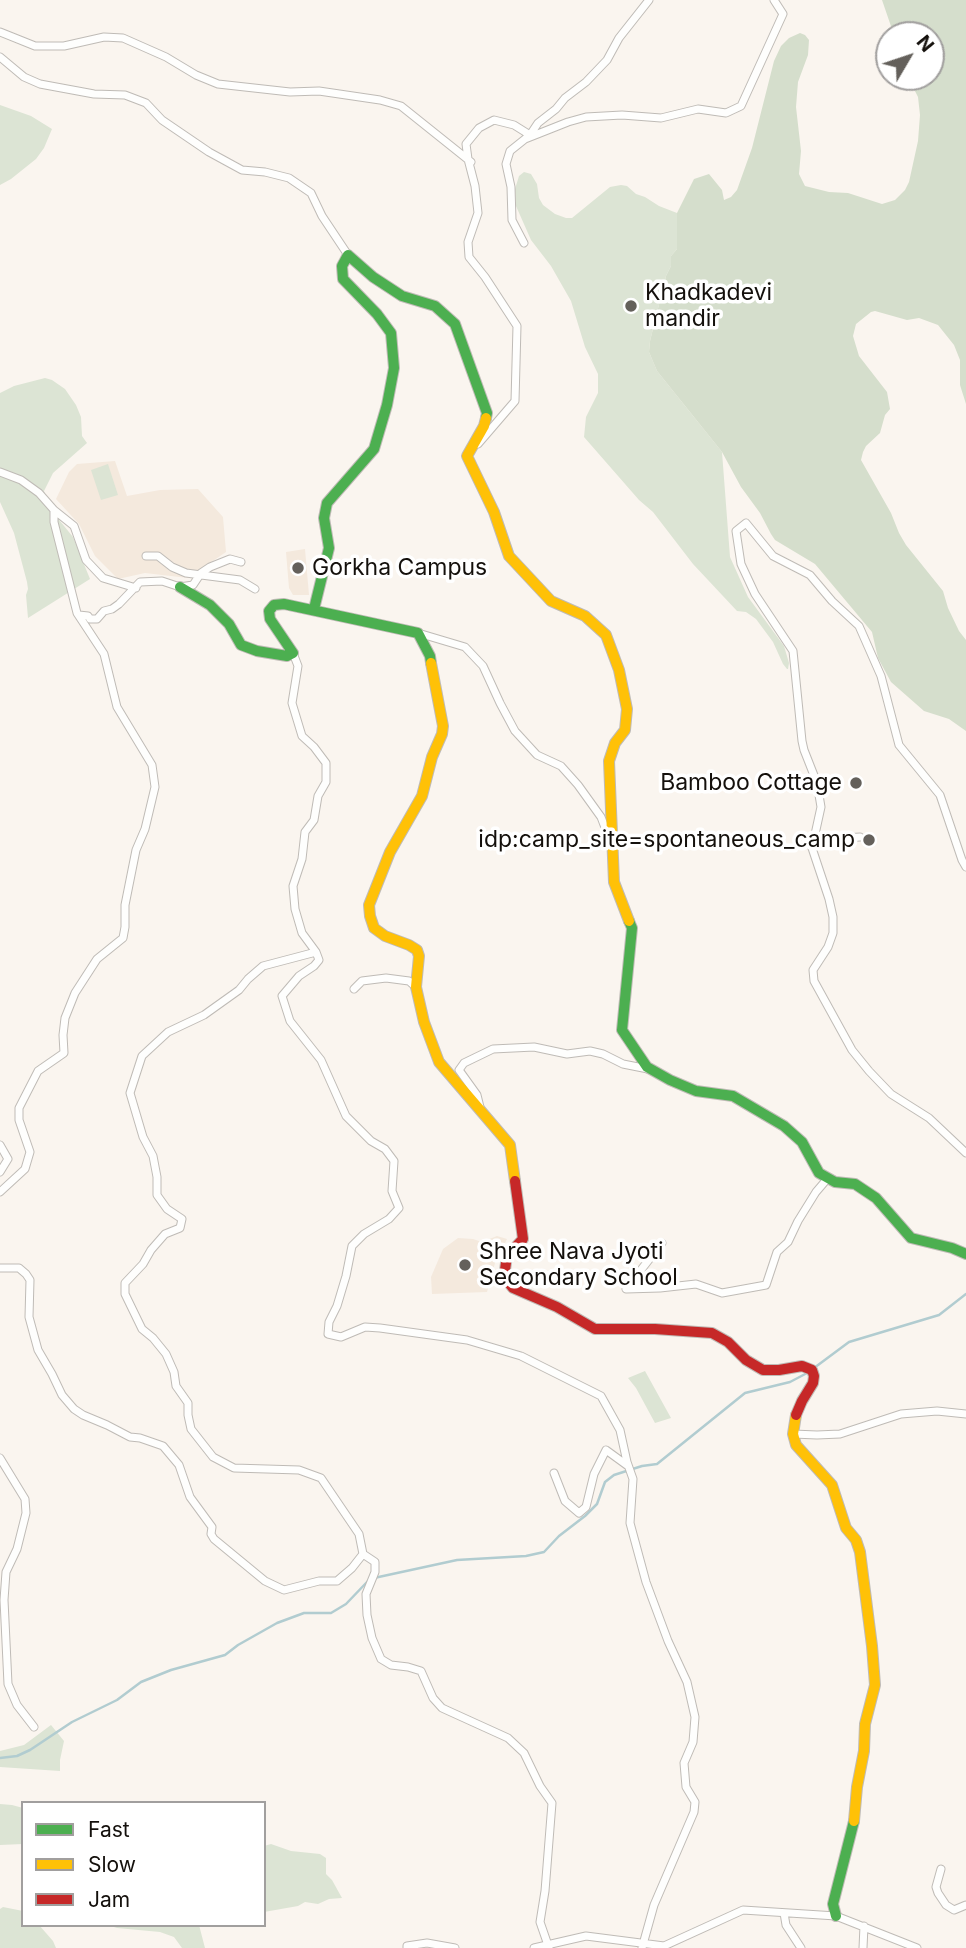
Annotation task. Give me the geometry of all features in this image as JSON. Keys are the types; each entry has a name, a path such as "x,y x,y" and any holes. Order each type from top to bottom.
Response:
{"street":[{"path":"524,243 512,220 511,187 506,164 510,151 607,60 619,38 649,0"},
{"path":"527,137 586,117 622,115 661,118 698,109 726,113 741,106 783,14 774,0"},
{"path":"0,32 35,46 64,46 104,37 123,38 218,84 290,92 319,91 380,100 401,106 470,160"},
{"path":"0,57 24,77 40,84 94,94 125,94 146,103 162,120 209,152 242,170 289,178 311,193 322,216 348,255 373,277 402,296 435,306 455,324 488,413 484,426 467,456"},
{"path":"467,456 515,401 517,326 469,257 468,242 478,213 466,144 479,128 494,120 514,125 527,137"},
{"path":"314,609 329,548 324,518 327,503 374,449 394,368 391,333 377,314 343,279 342,265 348,255"},
{"path":"467,456 494,512 509,556 551,601 585,616 606,635 620,670 628,709 625,730 615,743 609,761 614,882 632,928 622,1030 647,1067 696,1091 733,1096 784,1126 802,1142 819,1173 835,1182 855,1184 876,1198 911,1238 952,1248 966,1255"},
{"path":"0,472 21,480 74,526 86,560 103,578 136,588"},
{"path":"0,1192 25,1169 30,1152 19,1120 19,1108 38,1071 64,1053 65,1018 75,993 97,959 123,939 125,905 136,850 145,829 155,787 152,765 117,708 104,654 79,615 54,522 54,510"},
{"path":"966,867 940,795 900,745 881,676 859,626 832,601 810,575 773,556 746,523 736,531 741,564 755,594 793,651 802,741 817,783 821,807 812,848 829,899 833,933 828,947 813,970 814,981 852,1050 869,1070 891,1094 929,1118 966,1153"},
{"path":"146,556 158,556 172,567 200,576 240,580 255,589"},
{"path":"180,587 193,584 210,567 230,559 242,562"},
{"path":"79,615 88,616 90,620 97,619 103,611 119,604 140,582 162,581 180,587 210,605 229,624 241,645 277,655 287,656 293,653"},
{"path":"613,856 601,817 561,766 537,755 515,731 483,666 465,647 418,633 314,609 284,604 274,605 269,611 270,619 293,653 298,666 292,703 302,736 326,763 326,782 318,796 314,820 305,832 302,859 293,886 295,909 302,933 319,960 299,976 282,996 290,1021 321,1060 346,1116 371,1141 385,1149 394,1161 392,1191 399,1208 389,1219 364,1234 352,1246 340,1296 329,1322 328,1335 341,1337 365,1327 380,1328 467,1340 521,1356 601,1396 620,1430 633,1479 630,1523 633,1535 667,1641 687,1682 695,1717 693,1742 684,1763 686,1787 695,1801 694,1812 654,1905 643,1946"},
{"path":"418,633 430,656 443,726 442,734 432,757 422,796 390,852 369,905 370,916 374,928 385,936 417,950 419,956 416,987 424,1022 439,1062 510,1145 523,1239 508,1256 504,1277 513,1288 557,1307 595,1329 712,1333 728,1342 746,1360 763,1370 802,1366 812,1370 813,1383 794,1421 793,1434 796,1445 832,1485 846,1528 856,1540 860,1552 875,1685 865,1724 864,1751 853,1827 833,1903 836,1916"},
{"path":"814,840 860,837"},
{"path":"316,952 263,965 239,990 204,1016 168,1032 142,1056 130,1093 143,1137 153,1156 157,1195 167,1209 182,1219 180,1228 165,1234 125,1283 125,1294 142,1329 166,1354 176,1385 188,1403 191,1429 214,1457 234,1468 299,1470 321,1478 359,1534 363,1554 375,1562 376,1572 366,1594 367,1615 372,1638 381,1659 391,1665 421,1671 433,1698 442,1708 508,1738 524,1752 540,1786 552,1803 540,1922 549,1946"},
{"path":"354,989 362,981 386,978 409,981 416,987"},
{"path":"481,1111 477,1095 459,1070 464,1063 493,1049 534,1047 567,1054 590,1051 623,1064 651,1069"},
{"path":"0,1145 8,1159 0,1172"},
{"path":"662,1243 626,1289 696,1284 722,1293 766,1285 777,1252 788,1242 816,1192 828,1178"},
{"path":"0,1268 19,1268 30,1280 29,1317 38,1350 62,1395 83,1415 107,1424 117,1432 163,1446 178,1465 190,1497 212,1527 211,1534 214,1539 265,1581 284,1590 319,1581 337,1581 363,1554"},
{"path":"793,1434 840,1434 901,1414 937,1411 966,1414"},
{"path":"554,1473 565,1501 579,1513 586,1507 594,1474 606,1450 628,1466"},
{"path":"0,1458 25,1499 26,1513 17,1549 6,1572 4,1600 8,1684 17,1705 34,1727"},
{"path":"941,1869 937,1893 946,1905 954,1910 966,1905"},
{"path":"534,1948 586,1936 643,1946 664,1946 743,1910 836,1916 917,1948"},
{"path":"784,1913 786,1925 802,1948"},
{"path":"863,1948 864,1926"},
{"path":"407,1948 427,1943 455,1948"}],"shaded area":[{"path":"115,461 127,496 160,490 198,489 223,517 226,552 188,578 145,573 118,579 95,556 79,524 56,499 69,472 77,464"},
{"name":"Gorkha Campus","path":"305,549 309,595 293,595 289,588 286,552"},
{"name":"Shree Nava Jyoti Secondary School","path":"497,1236 507,1239 495,1263 487,1292 432,1294 431,1277 443,1249 458,1238 482,1242"}],"green space":[{"path":"882,0 966,0 966,404 960,385 960,360 954,345 938,325 919,318 907,320 875,311 856,324 853,336 859,356 887,392 890,409 885,415 880,433 866,446 861,460 906,545 943,591 948,608 966,640 966,731 949,719 924,711 891,682 878,658 872,632 815,564 775,540 722,452 657,371 649,352 666,276 671,266 671,256 677,249 677,213 694,179 709,174 722,190 724,200 737,190 752,148 774,61 781,46 789,38 800,33 809,40 808,55 798,82 796,107 801,151 799,174 805,186 848,193 882,204 895,200 905,190 918,141 920,115 915,91 945,91 945,21 889,21"},
{"path":"0,105 31,116 52,129 36,159 0,185"},
{"path":"524,172 531,174 537,184 543,205 566,218 572,218 610,187 621,185 677,213 677,249 671,256 671,266 666,276 649,352 657,371 722,452 730,557 748,597 784,646 788,669 756,619 746,612 737,611 693,564 653,512 639,500 584,437 586,417 598,393 598,374 585,347 571,301 551,266 531,240 516,206 515,189 519,176"},
{"path":"45,378 65,389 76,405 81,417 82,436 87,443 53,473 44,491 51,510 73,537 90,579 28,618 27,582 14,533 0,502 0,393 14,386"},
{"path":"108,464 118,495 101,500 91,470"},
{"path":"645,1371 671,1418 655,1423 628,1378"},
{"path":"51,1725 64,1741 60,1771 0,1767 0,1751 24,1745"},
{"path":"0,1804 21,1807 21,1844 0,1845"},
{"path":"271,1844 291,1851 320,1854 326,1858 326,1874 342,1898 329,1899 318,1904 305,1902 298,1906 266,1912 266,1845"},
{"path":"3,1907 21,1911 21,1927 41,1927 56,1948 0,1948 0,1909"},
{"path":"114,1927 200,1927 205,1948 182,1948 174,1937 160,1932"}],"waterway":[{"path":"814,1368 849,1342 939,1315 966,1294"},
{"path":"374,1578 457,1560 526,1556 544,1552 597,1504 605,1482 614,1475 657,1464 745,1393 790,1382 809,1372"},
{"path":"0,1758 17,1756 30,1750 72,1722 117,1700 141,1682 171,1670 225,1655 277,1623 304,1613 331,1613 346,1604 368,1581"}],"traffic: fast":[{"path":"314,609 329,548 324,518 327,503 374,449 394,368 391,333 377,314 343,279 342,266 348,255 373,277 402,296 435,306 455,324 487,413 486,418"},
{"path":"180,587 210,605 229,624 241,645 257,651 287,656 293,653 270,619 269,611 274,605 284,604 418,633 431,663"},
{"path":"629,921 632,928 622,1030 647,1067 696,1091 733,1096 784,1126 802,1142 819,1173 835,1182 855,1184 876,1198 911,1238 966,1254"},
{"path":"836,1916 833,1904 854,1821"}],"traffic: slow":[{"path":"486,418 467,456 494,512 509,556 551,601 585,616 606,635 619,670 627,709 625,730 615,743 609,761 614,882 629,921"},
{"path":"431,663 443,726 442,734 432,757 422,796 390,852 369,905 370,916 374,928 385,936 417,950 419,956 416,987 424,1022 439,1062 510,1145 515,1181"},
{"path":"796,1415 793,1434 796,1445 832,1485 846,1528 856,1540 860,1552 875,1685 865,1724 854,1821"}],"traffic: jam":[{"path":"515,1181 523,1239 507,1256 504,1277 513,1288 557,1307 595,1329 712,1333 728,1342 746,1360 763,1370 802,1366 812,1370 813,1383 796,1415"}],"place":[{"name":"Khadkadevi mandir","path":"631,306"},
{"name":"Gorkha Campus","path":"298,568"},
{"name":"Bamboo Cottage","path":"856,783"},
{"name":"idp:camp_site=spontaneous_camp","path":"869,840"},
{"name":"Shree Nava Jyoti Secondary School","path":"465,1265"}]}
